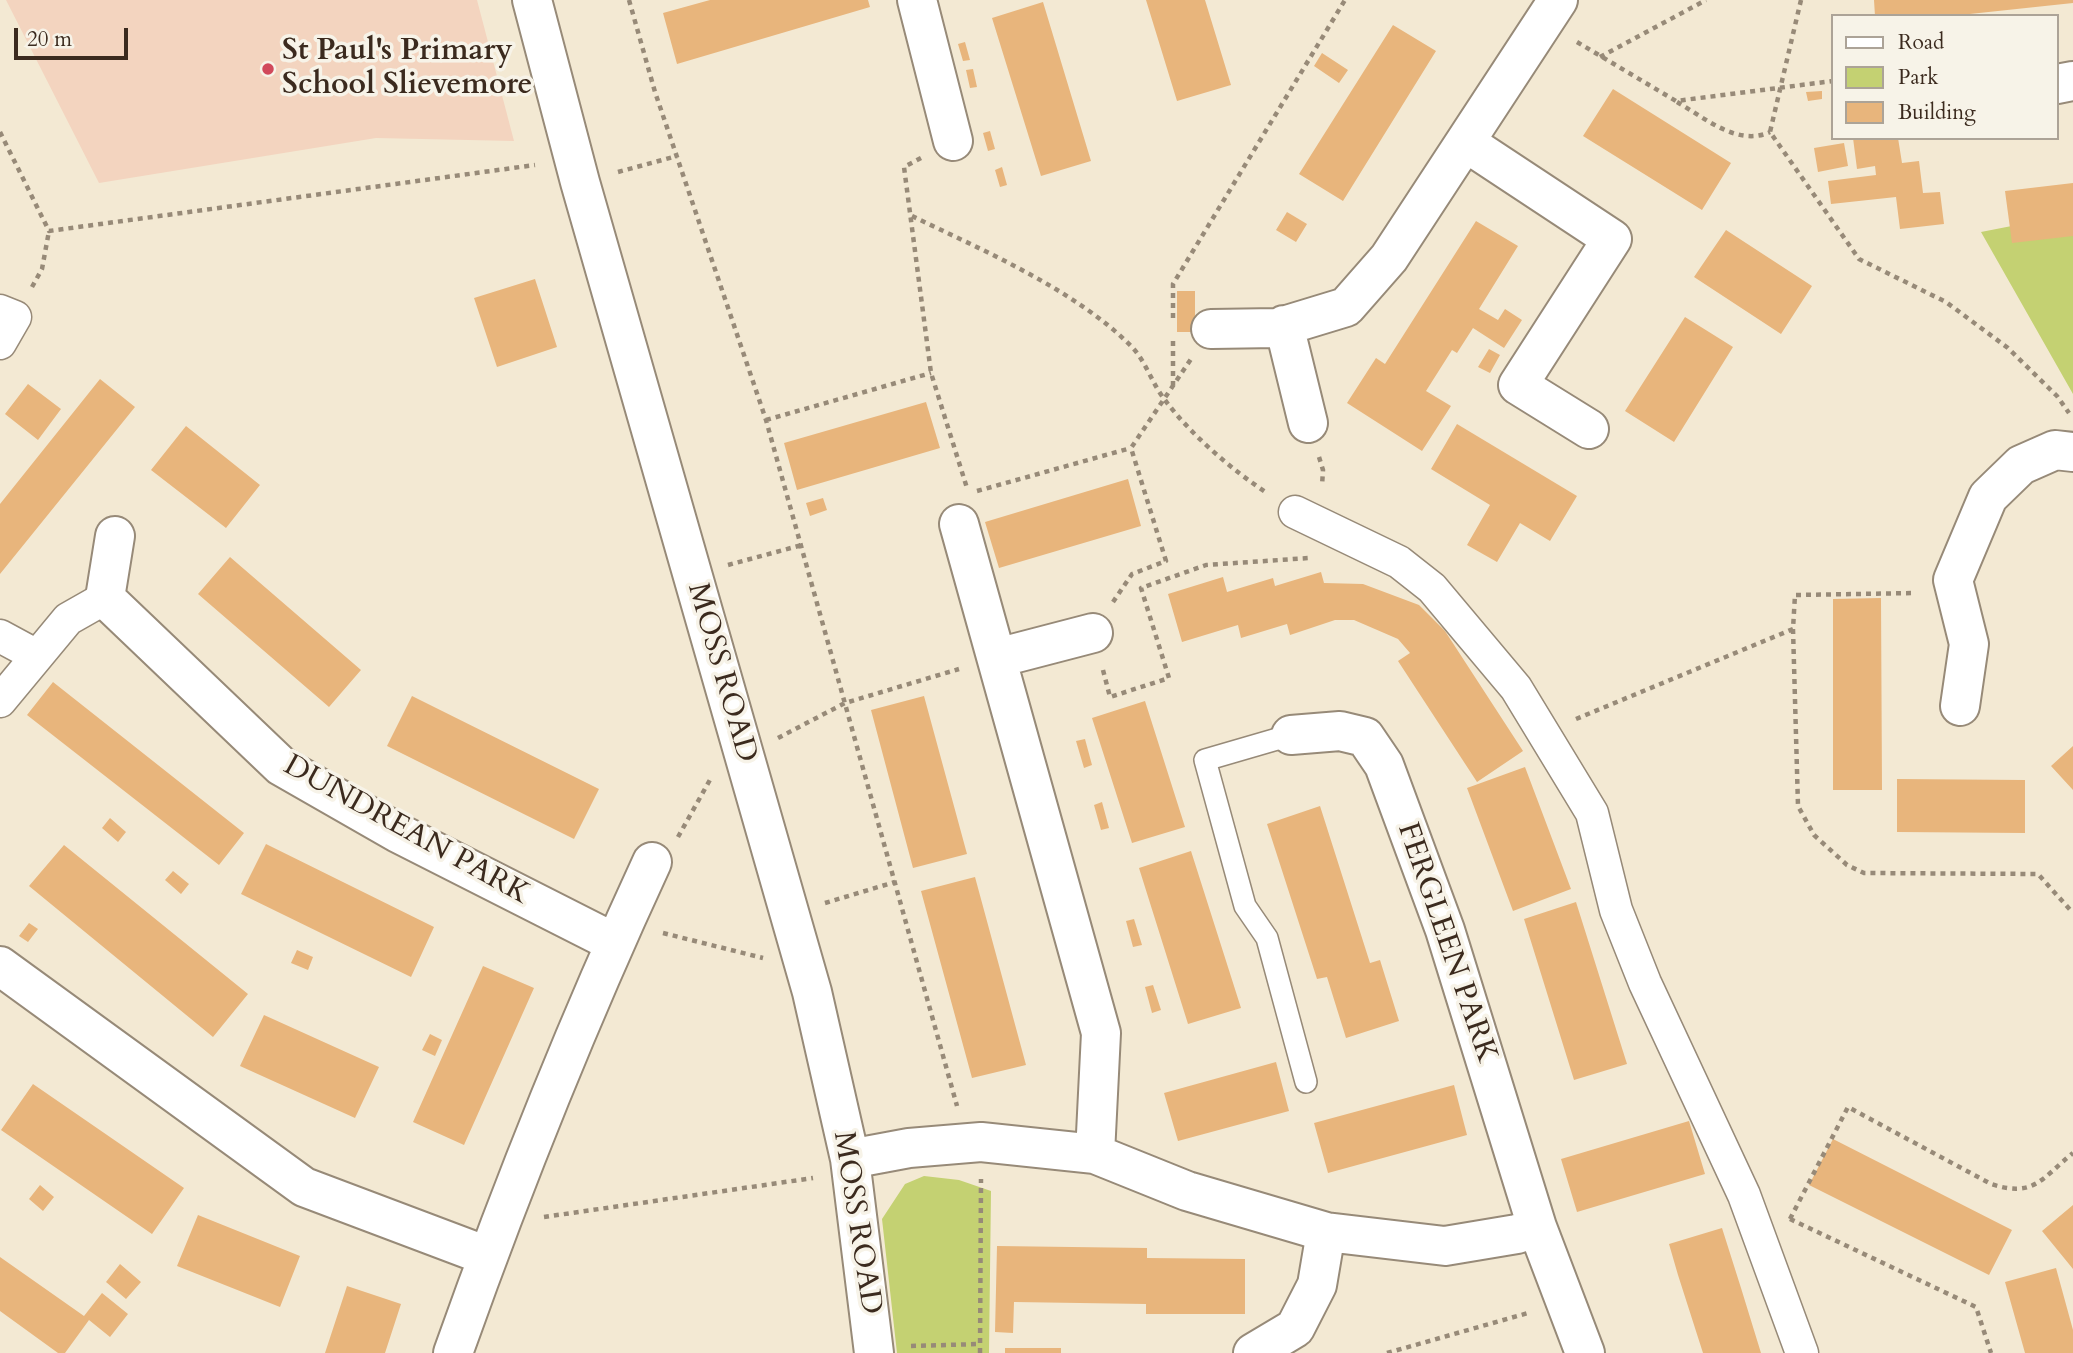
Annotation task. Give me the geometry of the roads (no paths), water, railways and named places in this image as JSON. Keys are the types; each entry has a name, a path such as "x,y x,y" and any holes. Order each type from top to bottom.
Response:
{"street":[{"name":"MOSS ROAD","path":"532,0 578,171 800,951 851,1166 874,1350"},
{"path":"917,0 953,141"},
{"path":"1211,329 1284,325 1346,307 1390,258 1551,10"},
{"path":"1465,142 1612,239 1518,385 1589,429"},
{"path":"1284,325 1308,423"},
{"path":"1960,706 1969,644 1953,580 1988,497 2021,465 2054,450 2073,452"},
{"path":"1307,517 1399,562 1432,588 1516,688 1592,813 1616,910 1645,984 1750,1211 1802,1353"},
{"path":"959,524 1101,1033 1095,1154"},
{"path":"0,701 68,619 105,598 115,536"},
{"name":"DUNDREAN PARK","path":"105,598 282,766 398,833 621,930"},
{"path":"996,657 1093,633"},
{"path":"0,636 37,656"},
{"name":"FERGLEEN PARK","path":"1291,735 1340,731 1365,737 1384,765 1445,930 1537,1227 1585,1353"},
{"path":"453,1353 494,1240 621,930 652,862"},
{"path":"0,966 304,1187 494,1240"},
{"path":"851,1166 909,1147 974,1142 1095,1154 1187,1191 1325,1233 1445,1246 1517,1234 1537,1227"},
{"path":"1253,1353 1295,1328 1317,1285 1325,1233"}],"lane":[{"path":"1291,735 1205,760 1245,906 1267,938 1306,1082"}],"place":[{"name":"St Paul's Primary School Slievemore","path":"268,69"}]}
